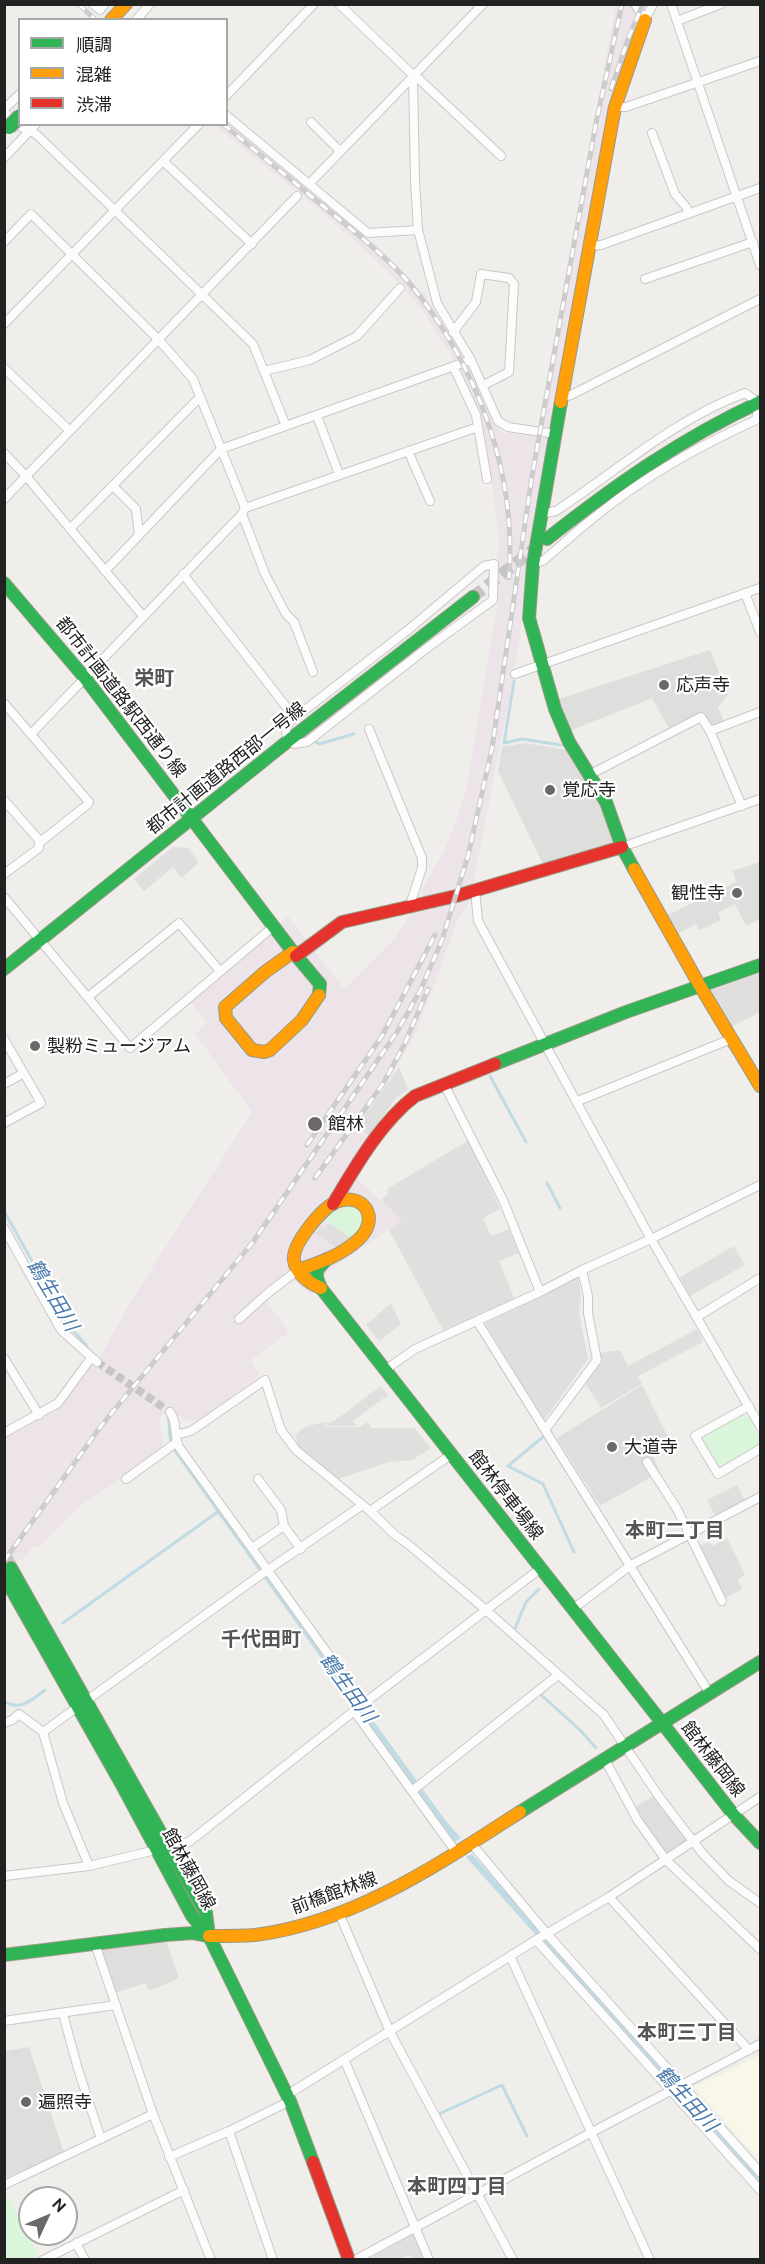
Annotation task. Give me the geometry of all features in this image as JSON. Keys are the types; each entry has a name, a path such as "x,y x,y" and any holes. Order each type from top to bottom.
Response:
{"main road":[{"path":"113,18 126,4"},
{"path":"645,20 615,107 541,514 529,618 555,709 569,742 591,774 606,802 622,847 700,986 760,1086"},
{"path":"7,129 18,118"},
{"path":"547,539 656,457 706,427 760,403"},
{"name":"都市計画道路駅西通り線","path":"4,583 85,678 295,954"},
{"name":"都市計画道路西部一号線","path":"4,969 472,597"},
{"path":"295,954 320,984 320,995 302,1021 270,1050 264,1052 252,1050 226,1018 225,1007 265,972 334,926 342,922 409,908 475,890 622,847"},
{"path":"333,1204 348,1199 354,1200 370,1213 369,1226 364,1234 354,1242 327,1258 298,1270 293,1262 294,1254 321,1214 333,1204 406,1101 544,1043 760,965"},
{"path":"354,1200 352,1183 357,1168"},
{"path":"321,1288 317,1270 327,1258"},
{"name":"館林停車場線","path":"298,1270 314,1286 321,1288 663,1724"},
{"name":"館林藤岡線","path":"8,1573 163,1849 192,1916 208,1936"},
{"name":"前橋館林線","path":"4,1955 174,1934 193,1933 238,1938 281,1931 339,1913 393,1889 471,1844 760,1662"},
{"name":"館林藤岡線","path":"663,1724 733,1814 760,1843"},
{"path":"208,1936 289,2098 349,2259"}],"street":[{"path":"93,4 99,10 105,4"},
{"path":"133,4 139,16 150,4"},
{"path":"228,94 314,4"},
{"path":"339,4 501,156"},
{"path":"310,183 483,4"},
{"path":"635,4 645,20"},
{"path":"645,20 653,4"},
{"path":"671,4 760,265"},
{"path":"677,21 721,4"},
{"path":"615,107 626,107 760,61"},
{"path":"413,75 418,230 437,303 471,360 498,421 502,425 555,434"},
{"path":"18,96 4,111 18,125"},
{"path":"228,117 368,233 418,230"},
{"path":"311,122 340,152"},
{"path":"19,126 36,134 253,344 286,426"},
{"path":"4,158 34,126"},
{"path":"4,324 197,126"},
{"path":"652,133 675,194 687,208 688,214"},
{"path":"163,161 252,244"},
{"path":"589,246 600,245 760,188"},
{"path":"4,499 297,196"},
{"path":"4,242 31,214 158,339 193,379 221,449 265,574 286,614 294,622 313,672"},
{"path":"645,279 753,242"},
{"path":"453,332 476,302 481,274 512,281 514,284 509,372 482,386"},
{"path":"264,371 310,360 357,336 400,288"},
{"path":"562,397 571,395 760,299"},
{"path":"105,571 221,449 454,368 471,360"},
{"path":"4,368 70,431"},
{"path":"454,368 476,415 487,479"},
{"path":"534,564 544,560 602,511 650,476 680,457 756,420 760,403 745,393 726,400 649,445 556,511 541,514"},
{"path":"70,529 200,398"},
{"path":"317,416 339,474"},
{"path":"31,734 243,511 339,474 478,426"},
{"path":"408,451 430,501"},
{"path":"4,453 26,476 143,616"},
{"path":"113,486 136,509 139,535"},
{"path":"494,564 493,600 427,648 307,742 294,744 288,741 287,725 295,718 408,630 484,566 494,564"},
{"path":"183,574 295,718"},
{"path":"515,674 760,588"},
{"path":"745,593 760,632"},
{"path":"4,703 88,802 39,843"},
{"path":"710,731 760,712"},
{"path":"591,774 701,717 710,731 742,806"},
{"path":"369,729 422,858 422,868 409,908"},
{"path":"622,847 760,799"},
{"path":"4,800 39,840 39,848 4,874"},
{"path":"475,890 478,921 578,1101 651,1239 760,1426"},
{"path":"4,897 130,1048 274,926"},
{"path":"88,997 179,923 220,971"},
{"path":"4,1039 41,1103 4,1123"},
{"path":"578,1101 731,1039"},
{"path":"4,1084 24,1073"},
{"path":"444,1084 503,1200 540,1292"},
{"path":"385,1370 414,1349 540,1292 760,1185"},
{"path":"4,1433 58,1403 94,1360 61,1330 6,1232"},
{"path":"239,1319 298,1270"},
{"path":"545,1430 597,1360 582,1270"},
{"path":"697,1317 760,1278"},
{"path":"477,1321 710,1694"},
{"path":"4,1358 39,1415"},
{"path":"126,1479 174,1441 265,1380 281,1430 296,1450 361,1506 370,1511 394,1535 486,1610 604,1715 660,1798 693,1841 729,1881 760,1903"},
{"path":"749,1406 695,1436 718,1474 760,1449"},
{"path":"170,1412 174,1418 174,1441 252,1548 265,1572 415,1788 456,1852"},
{"path":"370,1511 452,1454"},
{"path":"646,1462 690,1534 722,1601"},
{"path":"258,1479 281,1510 284,1526 301,1549"},
{"path":"573,1609 630,1565 760,1497"},
{"path":"43,1732 265,1572 361,1506"},
{"path":"252,1548 284,1526"},
{"path":"4,1876 88,1866 189,1842 359,1707 541,1569"},
{"path":"415,1788 558,1675"},
{"path":"4,1723 19,1714 43,1732 63,1803 88,1866"},
{"path":"605,1760 638,1821 666,1860 760,1949"},
{"path":"169,2157 230,2131 289,2098 344,2059 609,1897 760,1797"},
{"path":"471,1844 541,1937 677,2089 760,2190"},
{"path":"609,1897 749,2050"},
{"path":"339,1913 390,2032 513,2259"},
{"path":"541,1937 677,2089 760,2172"},
{"path":"95,1944 153,2114 211,2259"},
{"path":"510,1956 650,2259"},
{"path":"4,2021 116,2005"},
{"path":"63,2014 101,2139"},
{"path":"355,2259 760,2044"},
{"path":"344,2059 429,2259"},
{"path":"4,2185 153,2114"},
{"path":"230,2131 273,2259"},
{"path":"78,2242 184,2190"},
{"path":"43,2259 70,2246"}],"shaded area":[{"path":"616,5 630,5 639,19 615,91 596,177 553,426 549,429 538,425"},
{"path":"228,121 325,200 390,258 425,295 465,359 455,362 425,314 408,293 377,261 316,207 215,126 228,126"},
{"path":"467,366 470,368 497,428 503,434 518,432 550,439 523,603 518,652 473,885 423,898 421,891 443,853 456,822 467,785 498,601 499,541 493,489 480,417 459,371 460,368"},
{"name":"応声寺","path":"710,650 728,695 718,707 724,722 711,727 702,714 670,730 652,698 569,731 556,700"},
{"name":"覚応寺","path":"524,743 568,750 602,803 615,842 543,864 498,771 502,747"},
{"path":"173,847 188,848 199,862 182,878 173,867 144,891 134,879"},
{"name":"観性寺","path":"760,862 760,919 746,926 735,904 718,913 721,920 700,930 696,924 679,933 668,915 736,882 733,871"},
{"path":"469,900 468,905 459,917 418,1029 396,1068 356,1128 371,1139 349,1171 402,1220 327,1272 324,1280 310,1294 295,1281 281,1286 265,1299 289,1332 251,1360 260,1376 201,1421 183,1420 171,1408 159,1418 163,1446 79,1507 40,1547 33,1547 21,1561 18,1559 5,1577 5,1438 55,1409 90,1364 95,1367 129,1304 252,1112 195,1034 207,1022 191,1002 288,916 344,989 394,939 413,911"},
{"path":"760,970 760,1012 731,1027 709,989"},
{"path":"399,1067 408,1089 395,1099 369,1136 357,1126"},
{"path":"469,1140 500,1209 483,1218 491,1236 509,1229 519,1253 499,1261 515,1300 443,1330 389,1230 402,1220 381,1200 388,1193 387,1189"},
{"path":"329,1223 350,1238 338,1249 315,1233 320,1226 325,1229"},
{"path":"734,1246 745,1265 690,1296 680,1277"},
{"path":"578,1276 581,1295 579,1313 588,1359 544,1420 485,1323 541,1297"},
{"path":"391,1303 401,1324 379,1341 366,1325"},
{"path":"697,1329 703,1342 638,1376 642,1384 601,1408 585,1383 601,1361 600,1353 620,1350 628,1366"},
{"name":"大道寺","path":"642,1385 669,1439 652,1454 660,1472 600,1506 557,1438"},
{"path":"381,1386 388,1395 353,1421 357,1426 327,1426 326,1423 333,1422"},
{"path":"324,1422 326,1427 361,1427 367,1422 372,1428 414,1428 431,1448 412,1460 389,1462 335,1480 298,1445 295,1435 305,1427"},
{"path":"737,1485 745,1501 715,1516 707,1500"},
{"path":"727,1538 745,1575 737,1579 742,1589 723,1599 698,1547 709,1542 712,1546"},
{"path":"655,1795 687,1841 667,1854 652,1838 635,1807"},
{"path":"166,1941 179,1978 149,1991 145,1983 115,1993 99,1949"},
{"name":"遍照寺","path":"29,2047 64,2153 5,2178 5,2051"},
{"path":"760,2055 760,2161 694,2087"},
{"path":"415,2233 426,2259 412,2259 410,2255 399,2259 367,2260"}],"green space":[{"path":"341,1204 356,1208 363,1222 360,1230 349,1240 350,1237 325,1220"},
{"path":"745,1410 760,1437 760,1445 720,1469 699,1437"},
{"path":"4,2189 18,2216 18,2246 33,2246 39,2257 5,2259"}],"water":[{"path":"167,1413 177,1448 445,1820 461,1838 455,1842 440,1825 172,1449 169,1441"},
{"path":"472,1854 760,2177 760,2186 466,1857"}],"waterway":[{"path":"514,681 504,743 522,739 561,745"},
{"path":"316,742 319,744 354,734"},
{"path":"490,1076 526,1142"},
{"path":"547,1183 560,1208"},
{"name":"鶴生田川","path":"4,1211 68,1325 87,1346"},
{"path":"544,1436 508,1466 543,1484 574,1552"},
{"path":"63,1623 219,1511"},
{"path":"515,1628 526,1602 539,1589"},
{"path":"4,1701 21,1705 45,1690"},
{"path":"539,1693 580,1730 596,1748"},
{"path":"439,2114 502,2085 527,2136"}],"tunnel":[{"path":"473,597 540,544"},
{"path":"97,1362 170,1412"},
{"path":"4,1556 11,1568"}],"railway":[{"path":"78,4 94,18"},
{"path":"4,1561 101,1426 253,1242 397,1032 421,989 442,940 468,856 492,748 532,476 596,123 622,4"},
{"path":"611,89 643,4"},
{"path":"225,126 361,237 401,274 434,316 455,349 488,422 499,460 510,538 509,578"},
{"path":"307,1145 382,1036 435,935"},
{"path":"315,1178 383,1084 405,1043 428,989"}],"traffic: fast":[{"path":"9,127 18,118"},
{"path":"561,402 533,564 529,618 555,709 569,742 606,802 622,847 634,869"},
{"path":"547,539 649,464 703,431 760,402"},
{"path":"4,583 85,678 293,952 320,984 319,995"},
{"path":"4,969 288,741 473,597"},
{"path":"495,1064 626,1012 760,965"},
{"path":"327,1259 317,1270 321,1288 663,1724"},
{"path":"11,1568 206,1913 209,1936"},
{"path":"5,1578 122,1785 192,1916 209,1936 290,2101 313,2162"},
{"path":"520,1812 760,1662"},
{"path":"663,1724 733,1814 760,1843"},
{"path":"4,1955 165,1935 193,1933 209,1936"}],"traffic: slow":[{"path":"113,18 126,4"},
{"path":"561,402 615,107 645,20"},
{"path":"634,869 760,1086"},
{"path":"293,952 265,972 225,1007 226,1018 252,1050 264,1052 270,1050 302,1020 319,995"},
{"path":"298,1270 338,1254 359,1239 365,1231 369,1215 361,1203 354,1200 336,1202 323,1211 309,1227 298,1245 294,1260 297,1269 307,1280 321,1288"},
{"path":"209,1936 255,1935 291,1928 361,1905 426,1871 520,1812"}],"traffic: jam":[{"path":"296,956 342,922 456,896 622,847"},
{"path":"333,1204 370,1146 402,1107 415,1096 495,1064"},
{"path":"313,2162 349,2260"}],"place":[{"name":"応声寺","path":"664,685"},
{"name":"覚応寺","path":"550,790"},
{"name":"観性寺","path":"737,893"},
{"name":"製粉ミュージアム","path":"35,1046"},
{"name":"館林","path":"315,1124"},
{"name":"大道寺","path":"612,1447"},
{"name":"遍照寺","path":"26,2102"}],"district":[{"name":"栄町","path":"154,678"},
{"name":"本町二丁目","path":"675,1530"},
{"name":"千代田町","path":"261,1639"},
{"name":"本町三丁目","path":"687,2032"},
{"name":"本町四丁目","path":"457,2186"}]}
